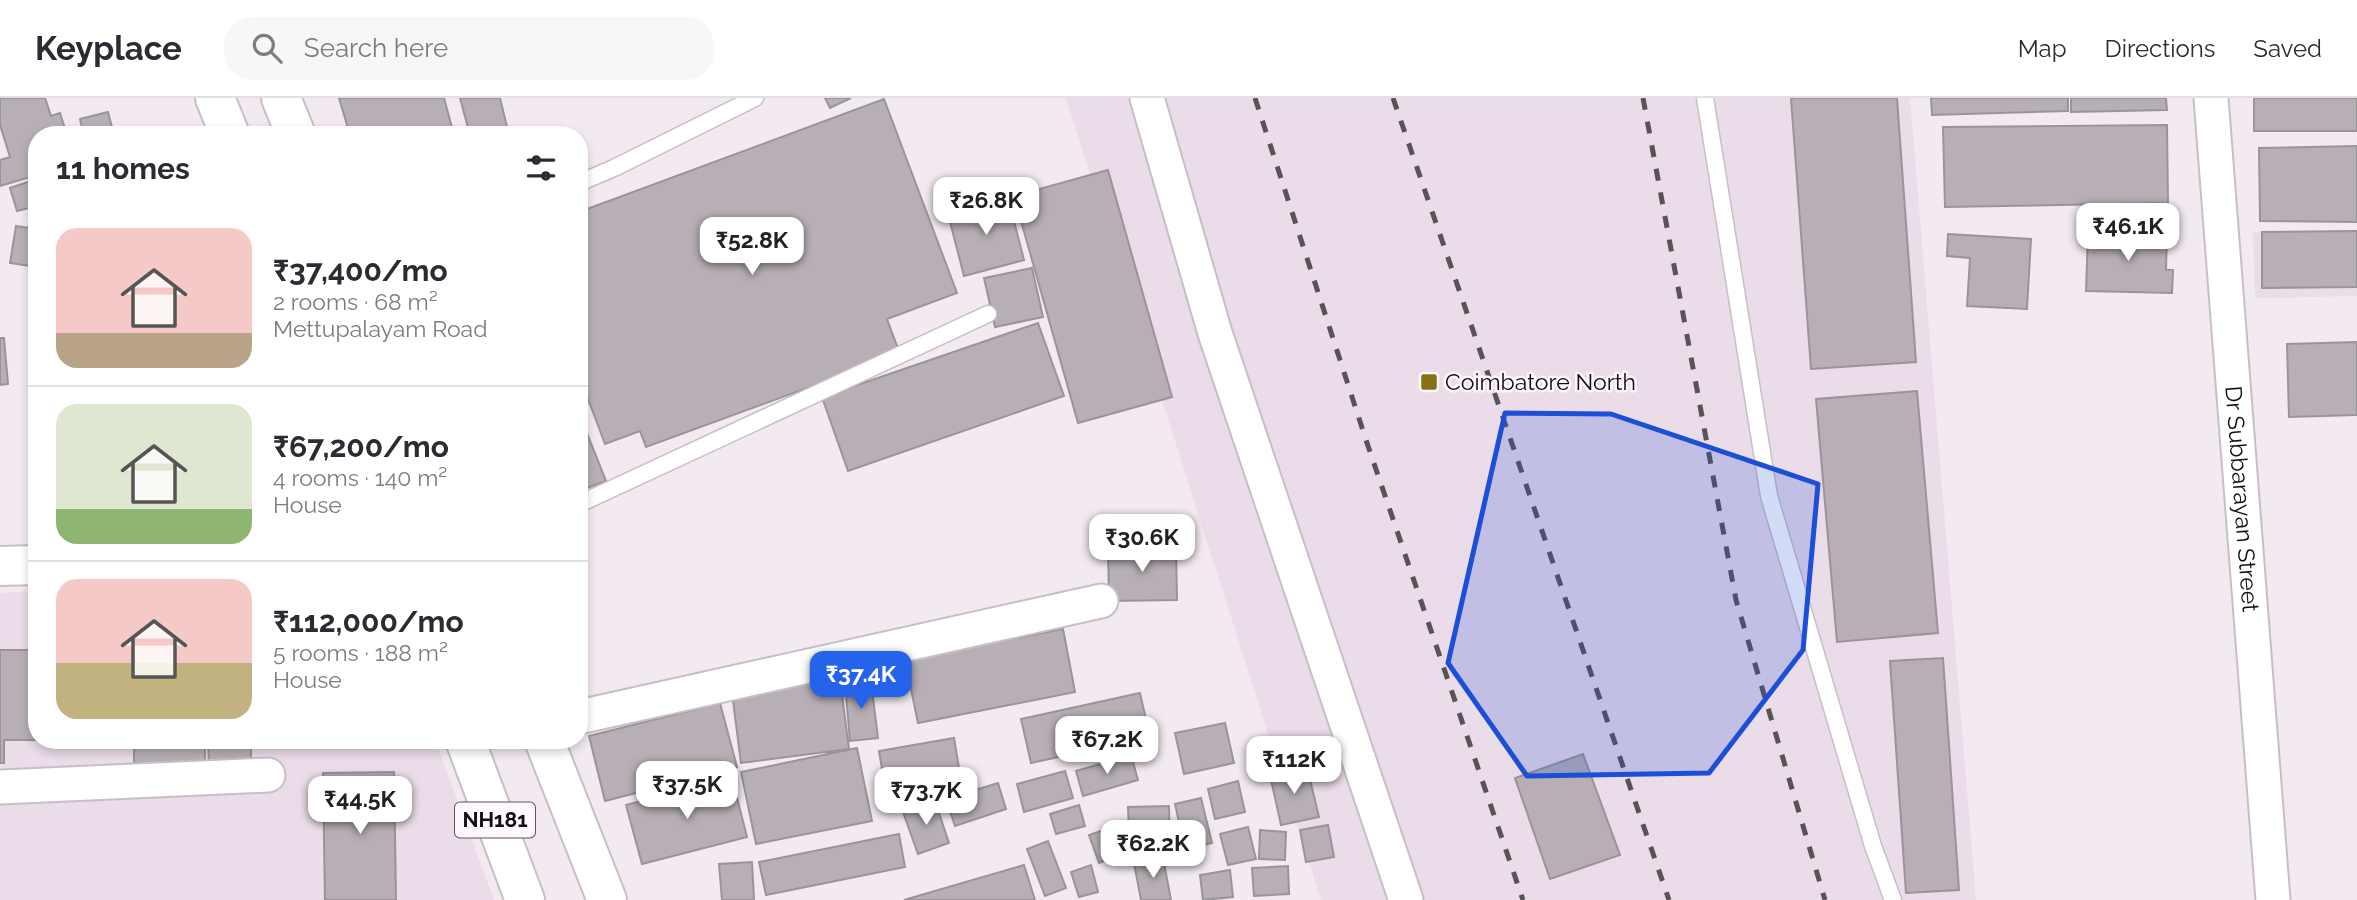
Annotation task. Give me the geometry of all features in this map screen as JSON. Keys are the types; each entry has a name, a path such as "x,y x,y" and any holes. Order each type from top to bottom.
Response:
{"main road":[{"path":"215,98 226,126"},
{"path":"281,98 292,126"},
{"path":"0,566 28,565"},
{"name":"NH181","path":"467,749 525,900"},
{"name":"NH181","path":"548,749 607,900"}],"street":[{"path":"1147,98 1215,333 1406,900"},
{"name":"Dr Subbarayan Street","path":"2211,98 2273,900"},
{"path":"588,715 1101,601"},
{"path":"0,788 268,775"}],"lane":[{"path":"588,179 755,98"},
{"path":"1705,98 1769,496 1873,846 1894,900"},
{"path":"588,500 988,314"}],"highlighted area":[{"path":"1505,413 1611,414 1818,484 1803,650 1709,773 1527,776 1448,663"}],"shaded area":[{"path":"1066,98 1910,98 1976,900 1321,900"},
{"path":"2253,232 2357,232 2357,296 2255,298"},
{"path":"28,591 28,749 438,749 494,900 0,900 0,593"}],"building":[{"path":"0,98 45,98 51,116 60,113 64,126 28,126 28,178 0,186 0,160 10,157 0,125"},
{"path":"339,98 444,98 452,126 347,126"},
{"path":"460,98 500,98 507,126 468,126"},
{"path":"825,98 851,98 830,108"},
{"path":"1791,98 1897,98 1916,362 1811,369"},
{"path":"1931,98 2068,98 2068,111 1932,115"},
{"path":"2071,98 2166,98 2167,110 2071,112"},
{"path":"2254,98 2357,98 2357,131 2254,131"},
{"path":"884,99 957,293 887,319 900,354 646,447 640,431 605,444 588,399 588,209"},
{"path":"108,112 112,126 82,126 80,119"},
{"path":"2167,125 2168,203 1945,207 1943,127"},
{"path":"2357,146 2357,222 2260,221 2259,148"},
{"path":"1108,170 1172,397 1078,423 1014,196"},
{"path":"28,182 28,208 17,211 10,188"},
{"path":"1008,198 1024,260 964,276 948,214"},
{"path":"16,226 28,228 28,266 10,263"},
{"path":"2357,231 2357,287 2262,288 2262,232"},
{"path":"2088,232 2167,234 2166,270 2173,270 2172,293 2086,291"},
{"path":"1948,234 2031,239 2027,309 1967,306 1970,258 1947,256"},
{"path":"1032,268 1043,317 995,327 984,278"},
{"path":"1038,323 1064,396 848,471 822,397"},
{"path":"0,338 4,338 8,384 0,385"},
{"path":"2357,342 2357,415 2289,417 2287,344"},
{"path":"1917,391 1938,633 1837,642 1816,399"},
{"path":"588,436 606,481 588,488"},
{"path":"1108,548 1176,548 1177,600 1109,601"},
{"path":"1063,629 1075,692 918,723 905,660"},
{"path":"0,650 28,650 28,740 4,740 4,763 0,763"},
{"path":"1943,658 1959,890 1906,893 1890,661"},
{"path":"840,679 849,749 741,763 732,693"},
{"path":"871,681 878,738 850,741 845,684"},
{"path":"1140,693 1150,737 1031,763 1021,719"},
{"path":"720,703 737,767 605,801 589,736"},
{"path":"1225,723 1234,763 1184,774 1175,733"},
{"path":"954,738 960,774 885,787 879,751"},
{"path":"857,748 872,821 756,844 741,772"},
{"path":"134,749 205,749 205,764 134,763"},
{"path":"208,749 251,749 251,766 209,767"},
{"path":"1583,754 1620,855 1550,879 1515,778"},
{"path":"1131,755 1138,780 1083,796 1076,771"},
{"path":"1307,767 1319,817 1281,825 1270,775"},
{"path":"1065,771 1073,798 1024,812 1017,784"},
{"path":"394,772 396,900 325,900 323,773"},
{"path":"732,778 747,837 642,864 626,805"},
{"path":"1238,781 1245,812 1215,819 1208,789"},
{"path":"998,783 1006,809 955,826 946,799"},
{"path":"1201,798 1212,843 1185,849 1175,804"},
{"path":"935,801 949,843 918,854 903,812"},
{"path":"1079,805 1085,826 1056,834 1050,814"},
{"path":"1169,806 1170,857 1130,858 1128,807"},
{"path":"1328,825 1334,857 1306,862 1300,830"},
{"path":"1115,826 1125,853 1099,863 1089,835"},
{"path":"1248,827 1256,859 1228,865 1220,834"},
{"path":"1260,830 1286,832 1285,860 1259,859"},
{"path":"899,834 905,867 766,895 759,862"},
{"path":"1048,841 1066,888 1045,896 1027,849"},
{"path":"1163,858 1171,900 1141,900 1134,863"},
{"path":"752,862 754,900 722,900 719,864"},
{"path":"1024,865 1035,900 904,900"},
{"path":"1091,865 1098,892 1079,897 1071,872"},
{"path":"1288,866 1289,894 1254,896 1252,868"},
{"path":"1230,870 1233,897 1203,900 1200,875"}],"railway":[{"path":"1255,98 1366,440 1523,900"},
{"path":"1393,98 1669,900"},
{"path":"1643,98 1736,600 1825,900"}],"place":[{"name":"Coimbatore North","path":"1429,382"}]}
